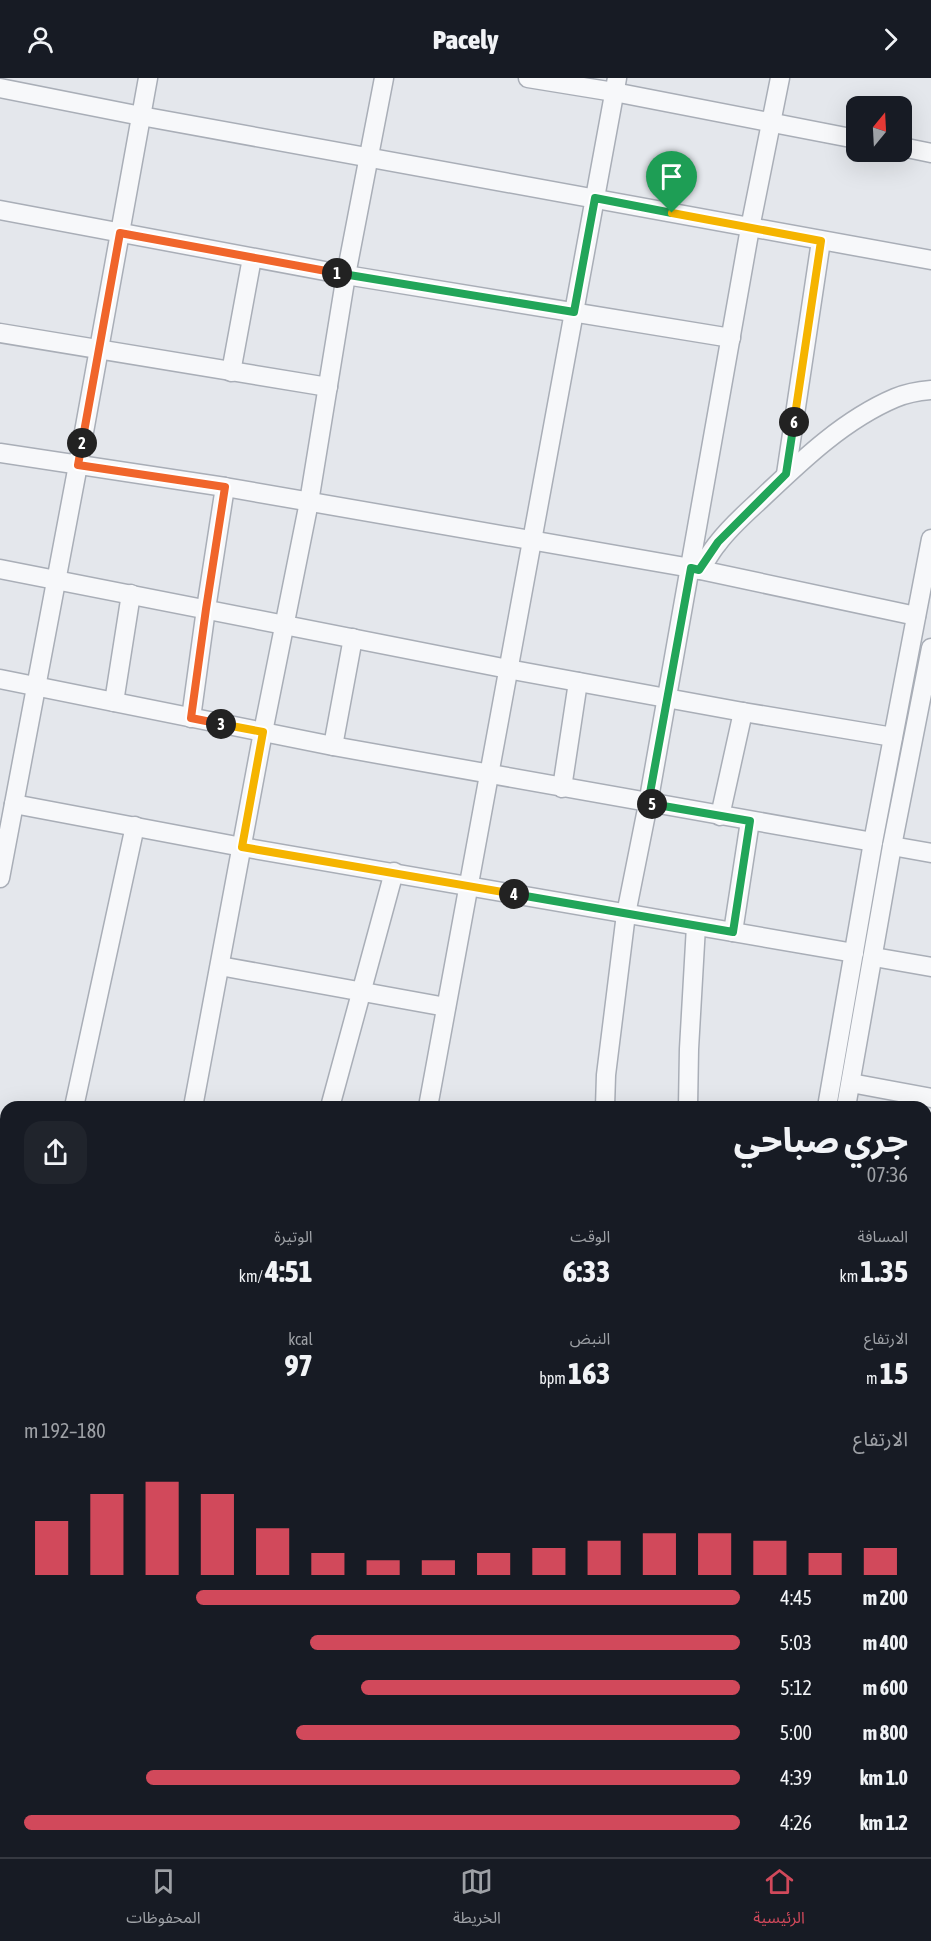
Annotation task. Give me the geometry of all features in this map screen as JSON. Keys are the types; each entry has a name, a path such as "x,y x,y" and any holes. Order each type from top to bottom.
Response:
{"street":[{"path":"0,878 10,793 35,686 78,465 148,78"},
{"path":"194,1101 263,732 309,502 346,275 384,78"},
{"path":"528,78 615,85 846,137"},
{"path":"605,1101 606,1075 626,914 667,698 695,569 750,228 780,78"},
{"path":"429,1101 615,85"},
{"path":"0,88 141,116 931,260"},
{"path":"912,149 931,153"},
{"path":"0,210 346,275 731,338"},
{"path":"786,474 821,241"},
{"path":"231,372 252,258"},
{"path":"0,333 97,351 328,387"},
{"path":"695,569 718,542 786,474 849,423 896,398 931,390"},
{"path":"0,453 225,487 695,569 916,616"},
{"path":"191,718 225,487"},
{"path":"828,1101 873,842 931,539"},
{"path":"0,569 508,669 893,737"},
{"path":"114,702 131,594"},
{"path":"333,746 353,638"},
{"path":"847,1101 892,846 922,739 931,648"},
{"path":"0,679 333,746 648,804 873,842"},
{"path":"562,788 578,682"},
{"path":"720,816 743,712"},
{"path":"10,793 135,826 242,847 854,953"},
{"path":"733,932 750,821"},
{"path":"75,1101 135,826"},
{"path":"892,846 931,853"},
{"path":"334,1101 394,872"},
{"path":"688,1101 696,926"},
{"path":"874,957 931,967"},
{"path":"220,966 446,1007"},
{"path":"850,1083 931,1098"}],"route":[{"path":"595,198 672,213 821,241 786,474 718,542 699,570 691,568 648,804 750,821 733,932 242,847 263,732 191,718 225,487 78,465 120,233 346,275 574,312 595,198"}]}
